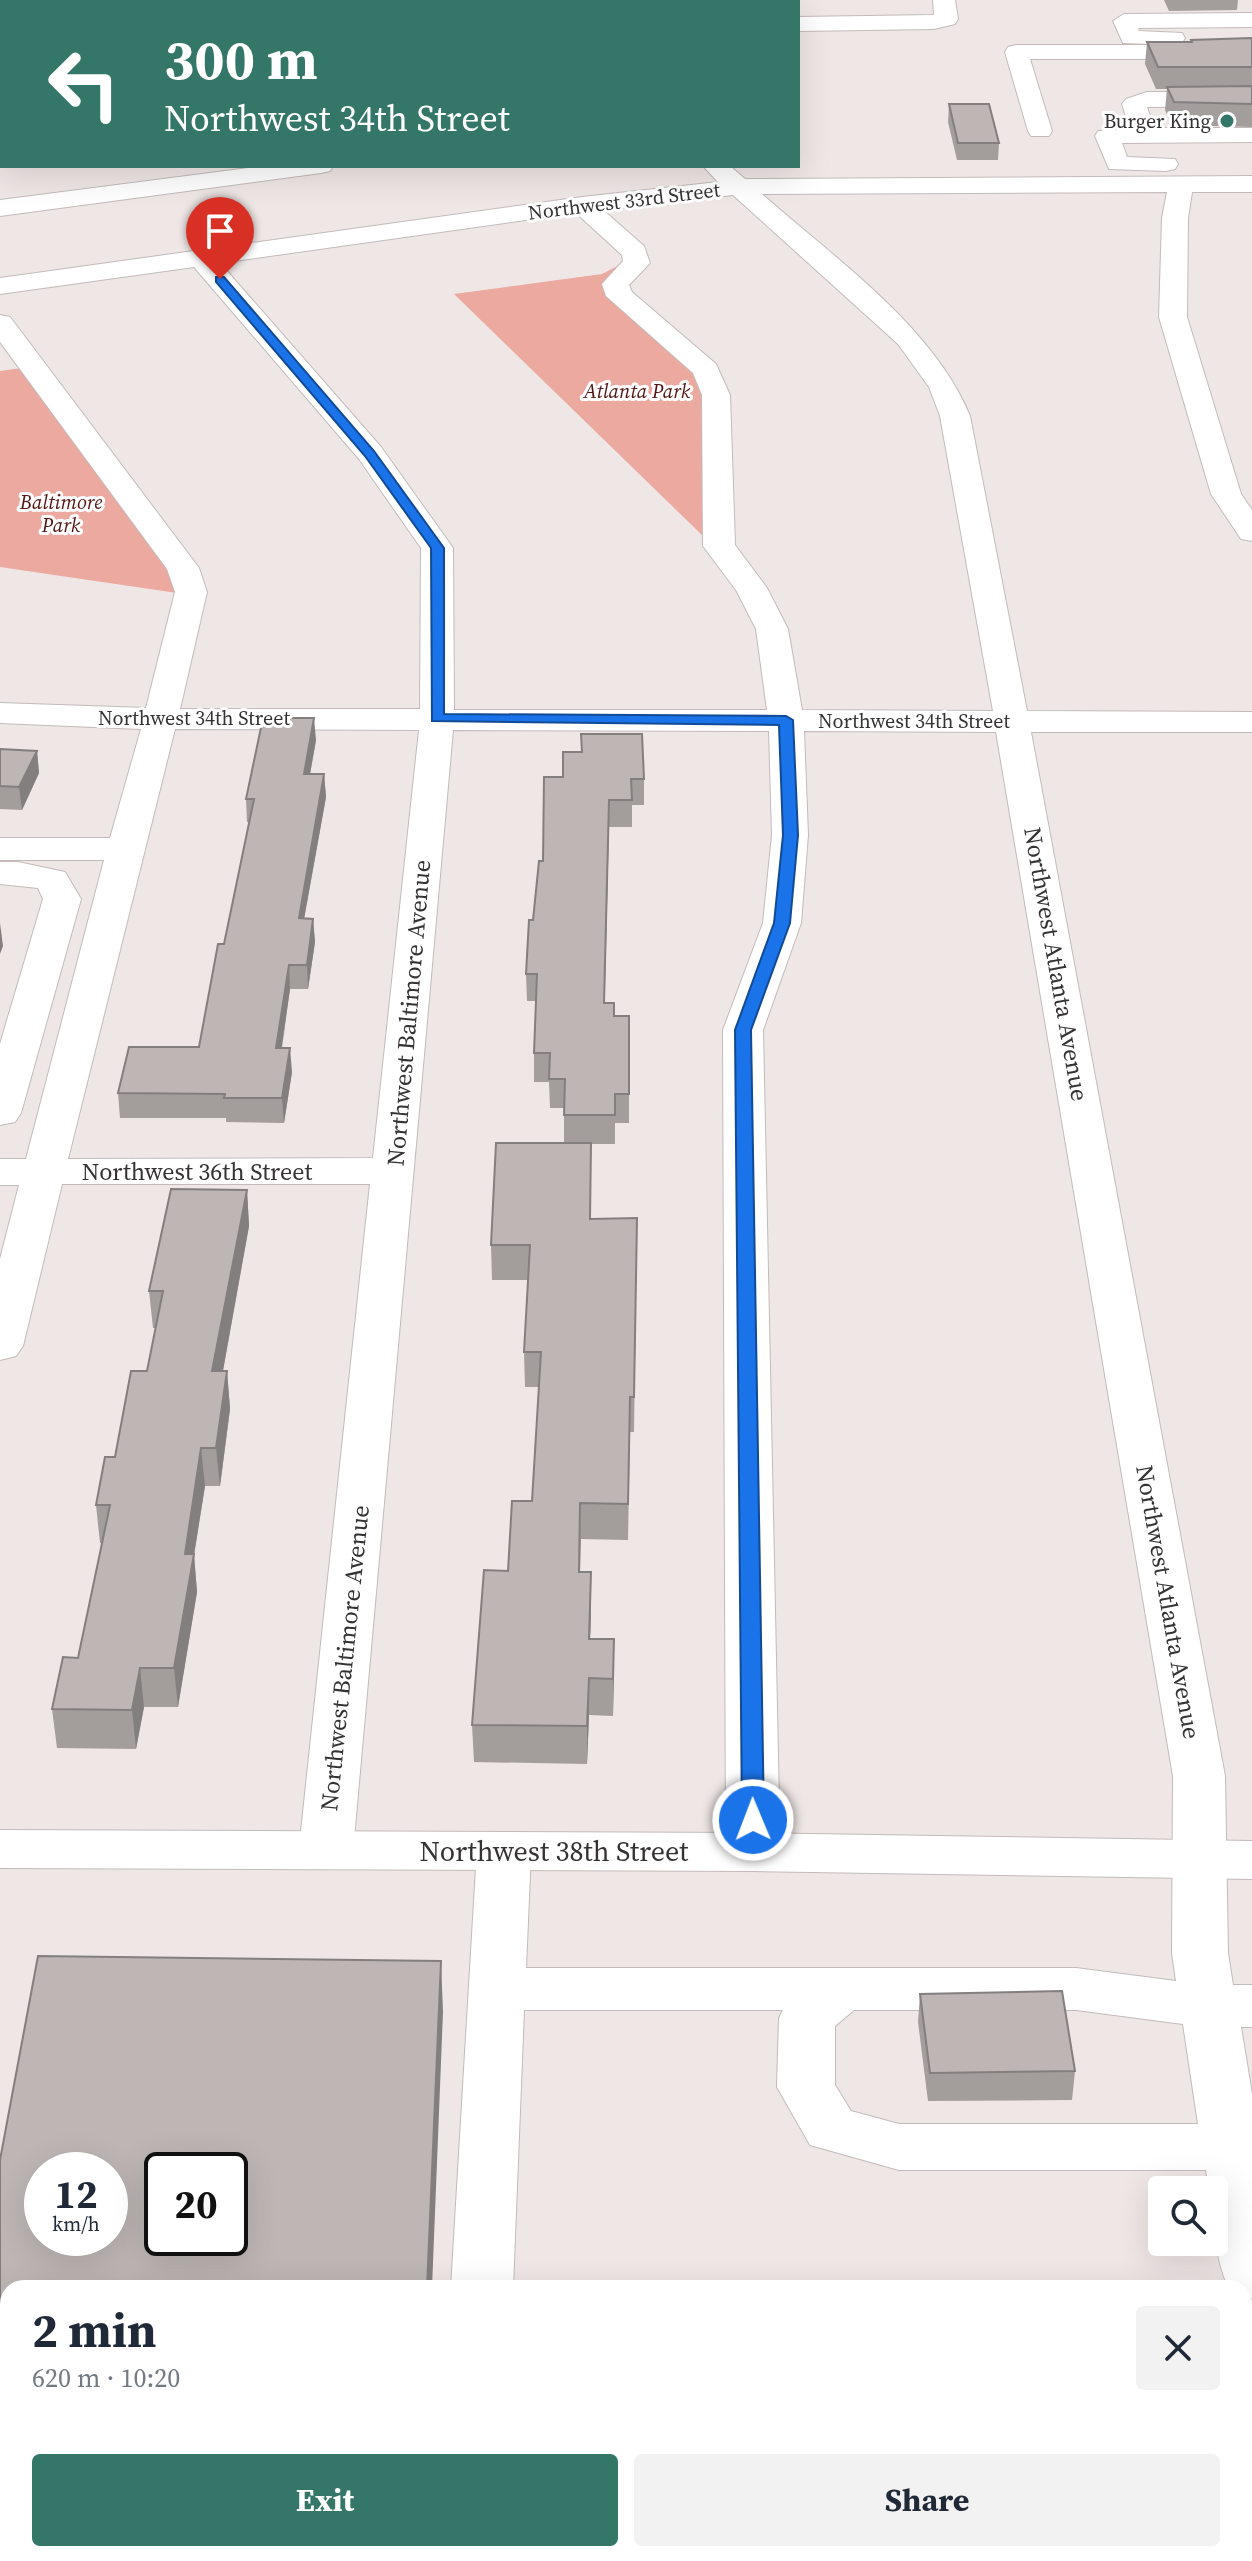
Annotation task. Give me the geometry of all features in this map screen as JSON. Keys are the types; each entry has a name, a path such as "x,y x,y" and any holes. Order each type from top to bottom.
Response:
{"street":[{"path":"1113,0 1161,21"},
{"path":"800,24 934,22 947,19 945,8"},
{"path":"1252,20 1124,21 1131,38 1252,36"},
{"path":"1040,131 1016,52 1252,52"},
{"path":"1145,136 1134,104 1147,99 1252,99"},
{"path":"1252,135 1107,136 1121,174 1252,163"},
{"path":"0,208 306,168"},
{"name":"Northwest 33rd Street","path":"0,286 582,205 728,176 1121,174 1181,184 1252,184"},
{"name":"Northwest Atlanta Avenue","path":"728,176 908,338 943,386 955,416 1063,996 1199,1776 1226,1860 1200,1953 1230,2006 1232,2147 1252,2273"},
{"path":"1181,184 1175,218 1173,317 1226,494 1252,532"},
{"path":"582,205 635,252 637,263 615,284 620,296 706,370 716,395 719,546 751,588 772,629 786,720 790,835 782,923 743,1030 753,1852"},
{"name":"Northwest Baltimore Avenue","path":"201,258 370,453 437,548 437,718 326,1850"},
{"path":"0,323 183,568 191,592 0,1346"},
{"name":"Northwest 34th Street","path":"0,713 161,719 1252,722"},
{"path":"0,849 125,849"},
{"path":"0,873 18,873 52,880 62,899 0,1113"},
{"name":"Northwest 36th Street","path":"0,1172 394,1171"},
{"name":"Northwest 38th Street","path":"1,1851 753,1852 1226,1860"},
{"path":"482,2280 504,1851"},
{"path":"497,1989 1076,1989 1230,2006"},
{"path":"841,1989 807,2018 806,2087 831,2129 899,2147 1232,2147"}],"green space":[{"name":"Atlanta Park","path":"629,260 616,276 713,394 704,537 454,294 602,274"},
{"name":"Baltimore Park","path":"29,367 177,567 184,594 0,567 0,371"}],"building":[{"path":"1252,38 1252,67 1158,67 1147,42 1192,42"},
{"path":"1252,86 1252,104 1174,102 1167,87"},
{"path":"949,104 989,104 999,143 958,143"},
{"path":"263,718 314,718 304,774 324,774 299,918 313,919 307,965 289,965 276,1048 290,1048 282,1098 118,1093 129,1047 199,1047 218,944 224,944 254,799 246,799"},
{"path":"581,734 642,734 644,779 631,779 632,800 609,800 604,1003 614,1003 614,1016 629,1016 629,1094 615,1094 615,1115 564,1115 565,1079 549,1079 550,1053 534,1053 537,974 526,974 529,920 533,920 539,861 543,861 544,777 563,777 563,752 582,752"},
{"path":"0,749 37,751 19,787 0,786"},
{"path":"496,1143 591,1143 590,1219 637,1218 634,1397 630,1397 628,1504 580,1503 579,1572 591,1572 589,1639 614,1639 613,1679 589,1678 587,1726 472,1725 484,1570 508,1571 512,1501 532,1501 541,1352 524,1352 530,1245 491,1245"},
{"path":"171,1189 247,1190 212,1371 227,1371 216,1448 201,1448 185,1554 194,1554 174,1668 140,1668 132,1710 52,1709 63,1657 78,1658 110,1505 96,1505 105,1457 115,1457 131,1371 147,1371 163,1291 149,1291"},
{"path":"38,1956 441,1961 427,2280 0,2280 0,2160"},
{"path":"1062,1991 1075,2071 930,2073 920,1994"}],"place":[{"name":"Burger King","path":"1227,121"}],"route":[{"path":"220,279 370,453 437,548 437,718 786,720 790,835 782,923 743,1030 753,1820"}]}
